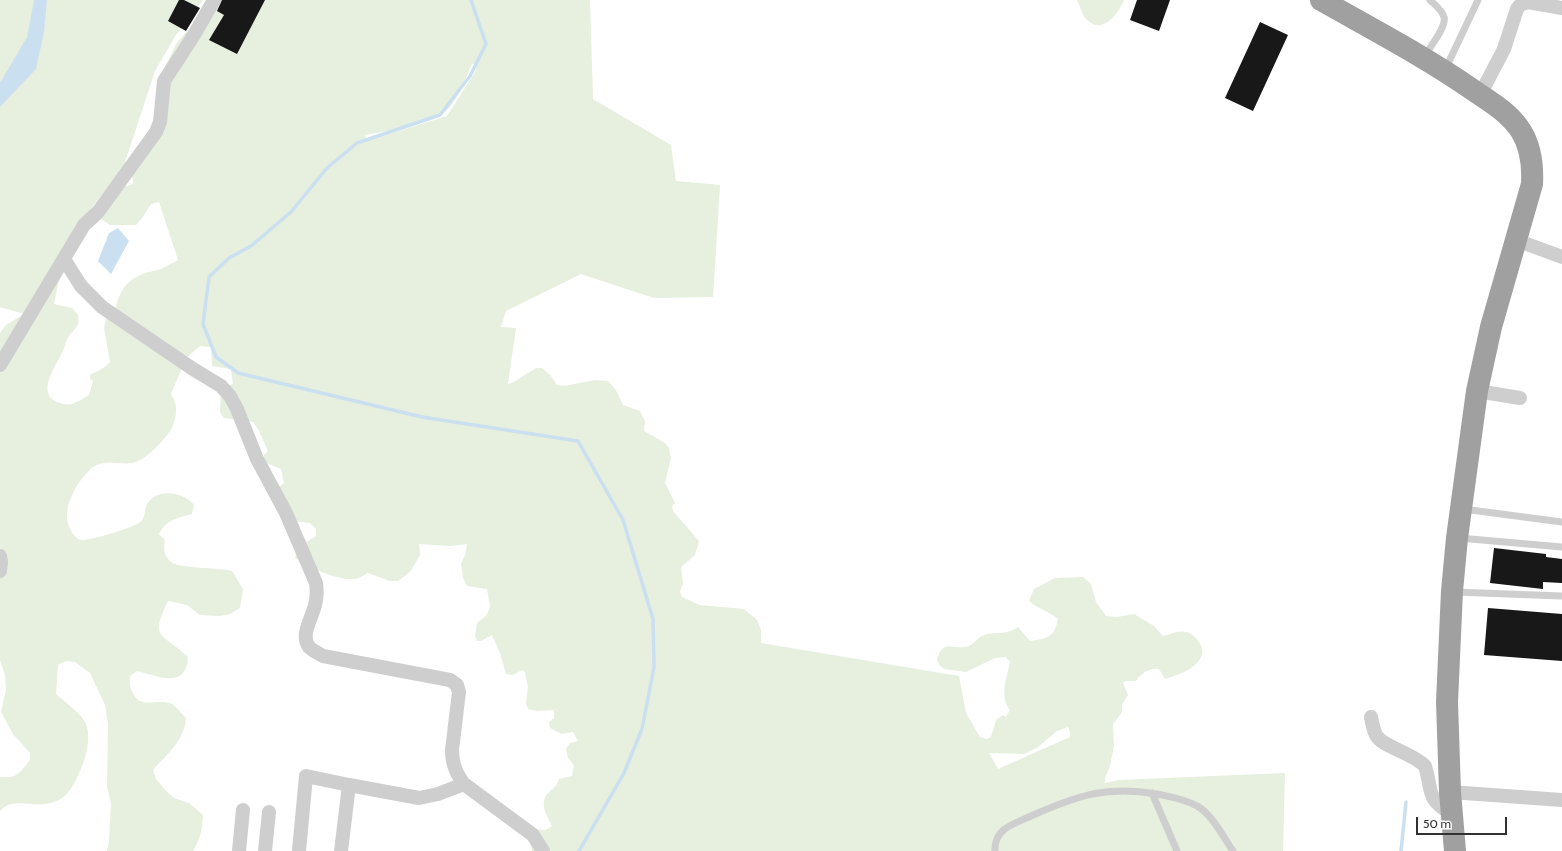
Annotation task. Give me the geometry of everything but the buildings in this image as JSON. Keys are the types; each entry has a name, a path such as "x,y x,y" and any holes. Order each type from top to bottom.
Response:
{"highway":[{"path":"1321,0 1423,57 1501,108 1520,130 1527,143 1532,159 1532,184 1491,327 1477,392 1457,538 1452,592 1447,702 1450,792 1455,851"}],"street":[{"path":"0,365 84,225 98,212 156,132 160,122 164,81 194,35 214,0"},
{"path":"1480,95 1504,49 1517,9 1520,5 1528,2 1562,8"},
{"path":"1516,240 1562,257"},
{"path":"64,259 81,286 102,307 192,369 221,386 230,396 237,408 257,459 286,513 316,583 316,604 305,636 311,649 323,656 450,680 456,685 458,692 452,760 458,775 464,784 533,835 543,851"},
{"path":"1477,392 1520,398"},
{"path":"0,556 0,571"},
{"path":"1371,717 1376,736 1381,741 1408,753 1421,761 1425,766 1429,792 1433,799 1439,806 1452,814"},
{"path":"299,851 306,776 419,798 438,794 464,784"},
{"path":"341,851 349,785"},
{"path":"1450,792 1562,800"},
{"path":"239,851 243,810"},
{"path":"265,851 269,812"}],"lane":[{"path":"1423,57 1442,28 1445,19 1441,11 1430,0"},
{"path":"1444,70 1478,0"},
{"path":"1461,508 1562,522"},
{"path":"1457,538 1562,546"},
{"path":"1452,592 1562,596"},
{"path":"995,851 998,836 1006,827 1063,802 1096,792 1137,790 1181,798 1199,807 1212,820 1233,851"},
{"path":"1152,793 1177,851"}],"green space":[{"path":"0,0 203,0 176,35 155,71 123,168 84,217 80,219 58,284 54,304 72,308 78,315 78,323 67,339 63,351 53,370 48,385 48,392 51,398 57,402 62,404 70,404 89,395 93,381 90,379 90,375 105,367 110,362 104,328 106,319 115,313 122,291 134,278 147,272 161,269 178,260 159,202 151,204 136,225 110,225 101,219 123,187 133,184 133,179 128,171 154,130 159,80 176,44 197,19 207,0 590,0 593,99 671,145 676,181 720,185 713,297 654,298 581,274 506,311 501,327 516,328 508,384 536,368 542,368 551,376 557,385 564,386 595,380 608,381 616,390 623,405 640,411 645,421 644,431 665,443 669,448 671,458 665,483 675,503 672,506 673,511 699,541 695,555 681,567 683,583 680,592 682,597 699,605 744,609 757,620 761,630 761,643 959,676 966,713 980,737 987,739 991,737 996,720 1003,715 1006,717 1010,710 1004,693 1010,662 1006,657 995,658 966,672 944,669 939,665 937,659 942,649 945,647 967,647 985,635 1007,632 1018,627 1030,641 1046,638 1052,634 1058,619 1029,601 1034,589 1055,578 1083,577 1091,584 1096,602 1106,616 1117,617 1134,614 1154,626 1163,636 1175,632 1187,632 1191,634 1202,647 1202,655 1193,667 1165,679 1159,669 1152,669 1140,676 1136,681 1126,681 1123,683 1128,695 1122,705 1122,712 1113,724 1114,746 1105,783 1119,780 1285,773 1283,851 532,851 528,834 531,829 546,830 552,826 544,809 544,800 559,779 572,776 574,765 568,758 566,749 570,743 578,741 573,732 562,734 550,728 549,722 554,718 554,710 537,711 528,709 526,703 528,687 525,672 522,670 513,675 506,674 500,653 492,635 481,641 477,641 475,636 477,623 487,615 490,606 487,589 467,586 463,578 461,564 465,555 467,544 450,546 419,544 420,555 410,572 398,581 390,581 368,573 355,579 346,579 323,572 295,558 298,550 306,542 316,536 316,529 310,523 293,521 286,507 271,500 273,493 284,483 281,469 264,462 264,455 268,451 258,429 253,422 224,418 220,412 221,389 233,384 231,369 212,366 211,347 200,346 186,358 171,394 176,406 176,415 172,428 165,438 149,454 137,461 132,463 102,463 92,468 80,481 71,496 67,512 67,520 76,538 86,540 120,531 139,523 144,517 147,504 157,495 170,493 184,497 194,505 192,514 169,522 162,529 159,534 165,540 165,555 171,562 182,566 232,571 243,589 240,608 230,614 219,616 200,615 187,605 168,601 159,623 159,629 165,639 188,657 186,667 182,674 177,677 162,677 137,671 130,676 131,688 137,699 146,702 167,702 177,708 186,718 185,726 179,740 153,770 156,779 167,792 174,798 189,803 203,815 202,830 198,842 193,851 107,851 111,803 107,787 108,724 105,705 90,673 75,662 66,661 58,665 56,694 81,716 86,724 88,732 87,751 76,780 63,798 52,803 17,803 11,804 0,811 0,777 11,777 18,774 30,760 30,753 13,734 1,712 6,689 5,675 0,660 0,333 6,325 24,314 0,307","holes":["472,64 477,65 475,72 447,116 367,141 365,135 420,123 441,115 451,106 458,95","1068,727 1070,737 998,769 989,753 1024,754 1038,747 1057,731"]},
{"path":"1077,0 1124,0 1118,11 1109,21 1099,25 1093,24 1085,18"}],"water":[{"path":"34,0 47,0 44,32 36,69 0,107 0,83 27,37"},
{"path":"118,228 129,241 111,274 98,261 109,233"}],"waterway":[{"path":"471,0 486,44 470,76 440,115 357,143 327,168 291,212 251,246 229,258 209,277 203,324 216,357 238,373 422,417 578,441 623,520 653,619 654,667 642,729 624,773 579,851"},
{"path":"1401,851 1406,802"}]}
